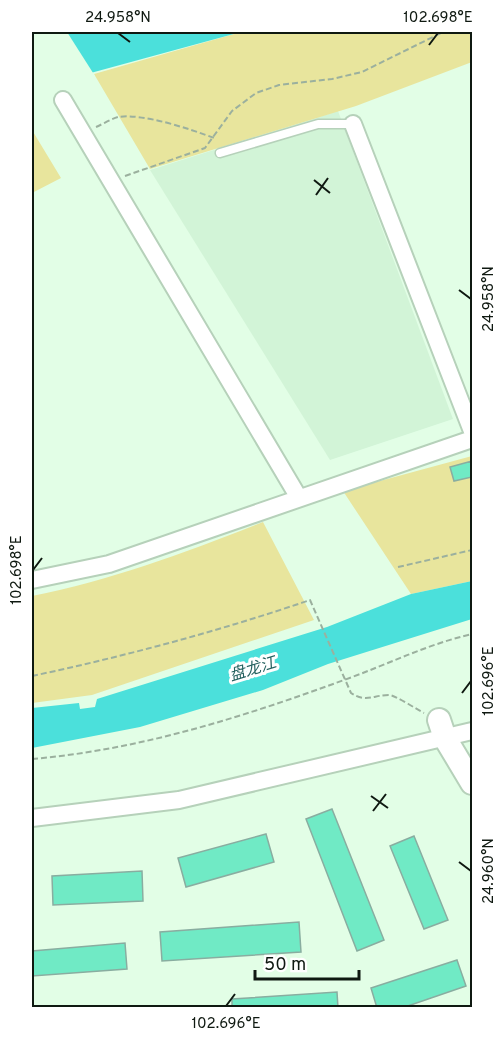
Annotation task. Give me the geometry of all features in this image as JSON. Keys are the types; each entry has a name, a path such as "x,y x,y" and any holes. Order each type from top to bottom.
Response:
{"street":[{"path":"63,100 299,498"},
{"path":"353,124 472,431"},
{"path":"32,580 109,564 472,439"},
{"path":"454,731 472,760"},
{"path":"454,731 472,783"},
{"path":"32,818 179,800 454,731"}],"lane":[{"path":"220,153 318,124 353,124"}],"path":[{"path":"111,181 205,148 232,111 256,93 279,85 332,80 362,72 443,32"},
{"path":"83,133 118,117 180,125 214,138"},
{"path":"398,567 472,550"},
{"path":"32,676 96,662 258,618 310,600 351,693 364,699 388,695 396,697 402,703 454,731"},
{"path":"32,759 172,737 345,680 437,642 472,634"}],"shaded area":[{"path":"241,32 472,32 472,62 356,106 150,169 94,74"},
{"path":"338,111 453,419 330,460 150,170"},
{"path":"32,130 61,178 32,193"},
{"path":"472,456 472,581 411,594 343,491"},
{"path":"263,522 314,620 92,695 32,703 32,596 91,582 149,564"}],"water":[{"path":"32,32 241,32 32,89"},
{"name":"盘龙江","path":"472,581 472,619 328,664 263,690 140,727 32,748 32,708 79,703 80,709 95,707 97,699 327,627 411,594"}],"pier":[{"path":"32,32 67,32 95,76 32,92"}],"building":[{"path":"472,461 472,477 454,481 450,467"},
{"path":"332,809 384,940 357,951 306,819"},
{"path":"266,834 274,862 186,887 178,858"},
{"path":"414,836 448,920 424,929 390,846"},
{"path":"142,871 143,901 53,905 52,876"},
{"path":"299,922 301,952 162,961 160,932"},
{"path":"125,943 127,969 32,976 32,951"},
{"path":"457,960 466,986 402,1008 377,1008 371,988"},
{"path":"337,992 338,1008 232,1008 232,999"}]}
